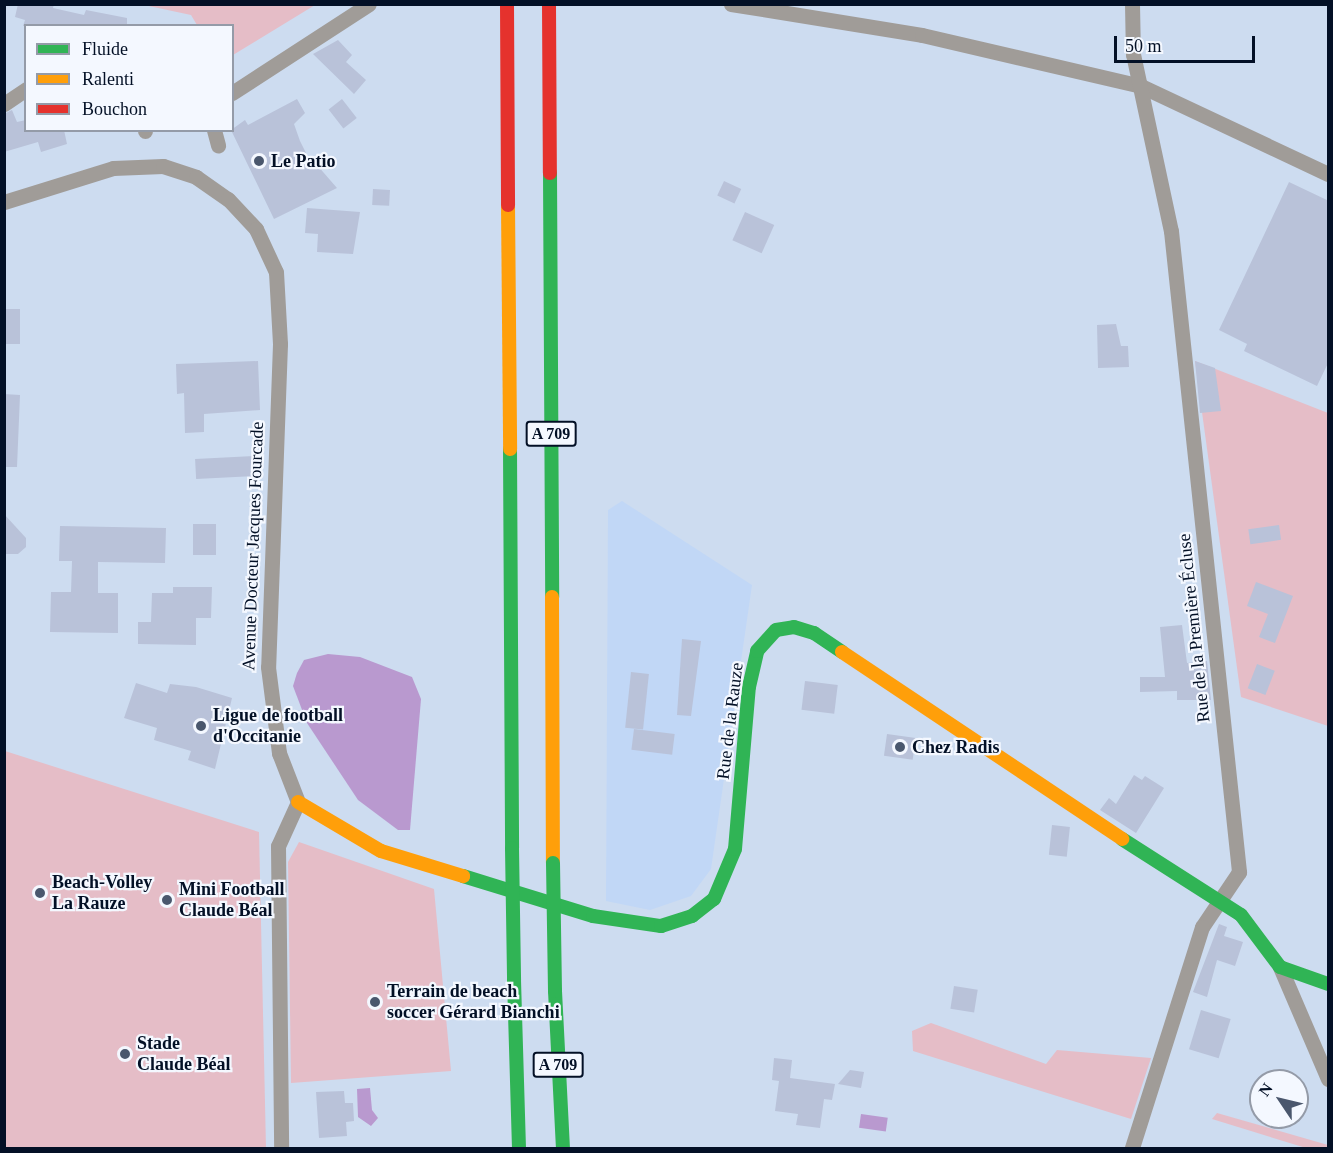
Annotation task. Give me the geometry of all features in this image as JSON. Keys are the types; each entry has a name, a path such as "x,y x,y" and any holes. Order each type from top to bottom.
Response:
{"main road":[{"name":"A 709","path":"507,4 512,848 519,1149"},
{"name":"A 709","path":"549,4 553,863 555,991 562,1149"},
{"name":"Rue de la Rauze","path":"298,802 381,851 594,916 661,926 692,916 714,899 735,849 749,687 757,651 776,630 794,627 814,633 1241,915 1280,967"},
{"path":"1280,967 1329,984"}],"street":[{"path":"234,92 369,4"},
{"path":"731,4 922,35 1142,86 1329,174"},
{"name":"Rue de la Première Écluse","path":"1132,4 1133,54 1142,86 1174,254 1239,872 1221,903 1202,927 1132,1149"},
{"path":"4,104 24,90"},
{"name":"Avenue Docteur Jacques Fourcade","path":"4,202 131,164 163,166 196,177 228,199 256,230 276,272 280,345 268,667 279,753 298,802"},
{"path":"282,1149 278,846 298,802"},
{"path":"1280,967 1329,1079"}],"shaded area":[{"path":"144,5 315,5 234,54 234,24 196,24 191,15"},
{"path":"1195,361 1328,413 1328,726 1241,697"},
{"path":"622,501 752,585 711,869 691,896 650,910 606,901 608,510"},
{"path":"328,654 360,657 412,677 421,699 410,830 398,830 358,800 307,723 293,686 304,660"},
{"path":"5,751 259,832 266,1148 5,1148"},
{"path":"299,842 434,889 451,1071 291,1083 288,862"},
{"path":"931,1023 1046,1064 1057,1050 1151,1058 1131,1119 913,1051 912,1031"},
{"path":"370,1088 372,1110 378,1118 371,1126 358,1117 357,1089"},
{"path":"1217,1113 1249,1122 1249,1129 1272,1129 1328,1145 1328,1148 1306,1148 1212,1119"},
{"path":"861,1114 888,1118 886,1132 859,1128"}],"building":[{"path":"18,4 54,4 53,8 84,15 86,10 127,18 127,24 24,24 23,26 25,20 15,17"},
{"path":"338,40 352,55 346,62 366,80 354,94 313,54"},
{"path":"297,99 305,113 294,124 300,141 313,167 317,165 337,188 274,219 232,132 245,120 248,125"},
{"path":"342,99 357,118 343,128 329,109"},
{"path":"12,110 17,122 24,120 24,132 64,132 67,144 41,152 38,142 4,152 4,114"},
{"path":"724,181 741,189 734,204 717,196"},
{"path":"1289,182 1329,201 1329,361 1317,386 1244,351 1247,344 1219,330"},
{"path":"373,189 390,190 389,206 372,205"},
{"path":"307,208 360,212 353,254 317,252 318,234 305,233"},
{"path":"745,212 774,225 762,253 732,240"},
{"path":"4,309 20,309 20,344 4,344"},
{"path":"1116,324 1121,346 1128,346 1129,367 1098,368 1097,325"},
{"path":"258,361 260,410 204,414 204,432 185,433 184,393 177,394 176,364"},
{"path":"1195,361 1215,368 1221,411 1200,413"},
{"path":"4,394 20,395 17,467 4,467"},
{"path":"254,456 255,476 196,479 195,459"},
{"path":"4,514 26,538 26,547 18,554 4,554"},
{"path":"193,524 216,524 216,555 193,555"},
{"path":"1279,525 1281,540 1250,544 1248,529"},
{"path":"60,526 166,528 165,563 98,562 98,593 118,593 118,633 50,632 51,592 71,592 72,561 59,561"},
{"path":"1256,582 1293,596 1275,643 1259,637 1268,614 1247,606"},
{"path":"173,587 212,587 211,618 196,618 196,645 138,644 138,622 151,622 152,593 173,593"},
{"path":"1182,625 1187,663 1207,661 1211,700 1177,700 1177,691 1140,692 1140,677 1165,677 1160,627"},
{"path":"682,639 701,641 691,716 677,715"},
{"path":"1257,664 1275,671 1265,695 1248,688"},
{"path":"631,672 649,674 643,730 625,728"},
{"path":"805,681 838,685 834,714 801,710"},
{"name":"Ligue de football d'Occitanie","path":"136,683 167,693 170,684 196,687 232,698 215,769 188,760 191,751 154,740 157,728 124,718"},
{"path":"634,729 675,734 672,755 631,750"},
{"name":"Chez Radis","path":"887,734 916,738 913,760 884,756"},
{"path":"1134,775 1142,780 1145,776 1164,788 1136,833 1100,810 1109,798 1116,804"},
{"path":"1052,825 1070,827 1067,857 1049,855"},
{"path":"1219,924 1227,927 1224,936 1243,942 1235,966 1217,960 1207,997 1193,992"},
{"path":"954,986 978,990 974,1012 950,1009"},
{"path":"1201,1010 1231,1019 1219,1058 1189,1049"},
{"path":"774,1058 792,1060 790,1078 835,1084 832,1100 824,1099 820,1128 796,1125 798,1114 775,1111 779,1081 772,1080"},
{"path":"850,1070 864,1072 861,1088 838,1084"},
{"path":"344,1091 345,1103 353,1103 354,1121 346,1122 347,1136 319,1138 316,1092"}],"traffic: fast":[{"path":"550,173 552,597"},
{"path":"510,449 512,848"},
{"path":"463,876 593,916 661,926 692,916 714,899 735,849 749,687 757,651 776,630 794,627 814,633 842,652"},
{"path":"1122,839 1241,915 1280,967 1328,984"},
{"path":"512,848 514,980"},
{"path":"553,863 555,991"},
{"path":"514,980 519,1148"},
{"path":"555,991 563,1148"}],"traffic: slow":[{"path":"508,205 510,449"},
{"path":"552,597 553,863"},
{"path":"842,652 1122,839"},
{"path":"298,802 381,851 463,876"}],"traffic: jam":[{"path":"507,4 508,205"},
{"path":"549,4 550,173"}],"place":[{"name":"Le Patio","path":"259,161"},
{"name":"Ligue de football d'Occitanie","path":"201,726"},
{"name":"Chez Radis","path":"900,747"},
{"name":"Beach-Volley La Rauze","path":"40,893"},
{"name":"Mini Football Claude Béal","path":"167,900"},
{"name":"Terrain de beach soccer Gérard Bianchi","path":"375,1002"},
{"name":"Stade Claude Béal","path":"125,1054"}]}
